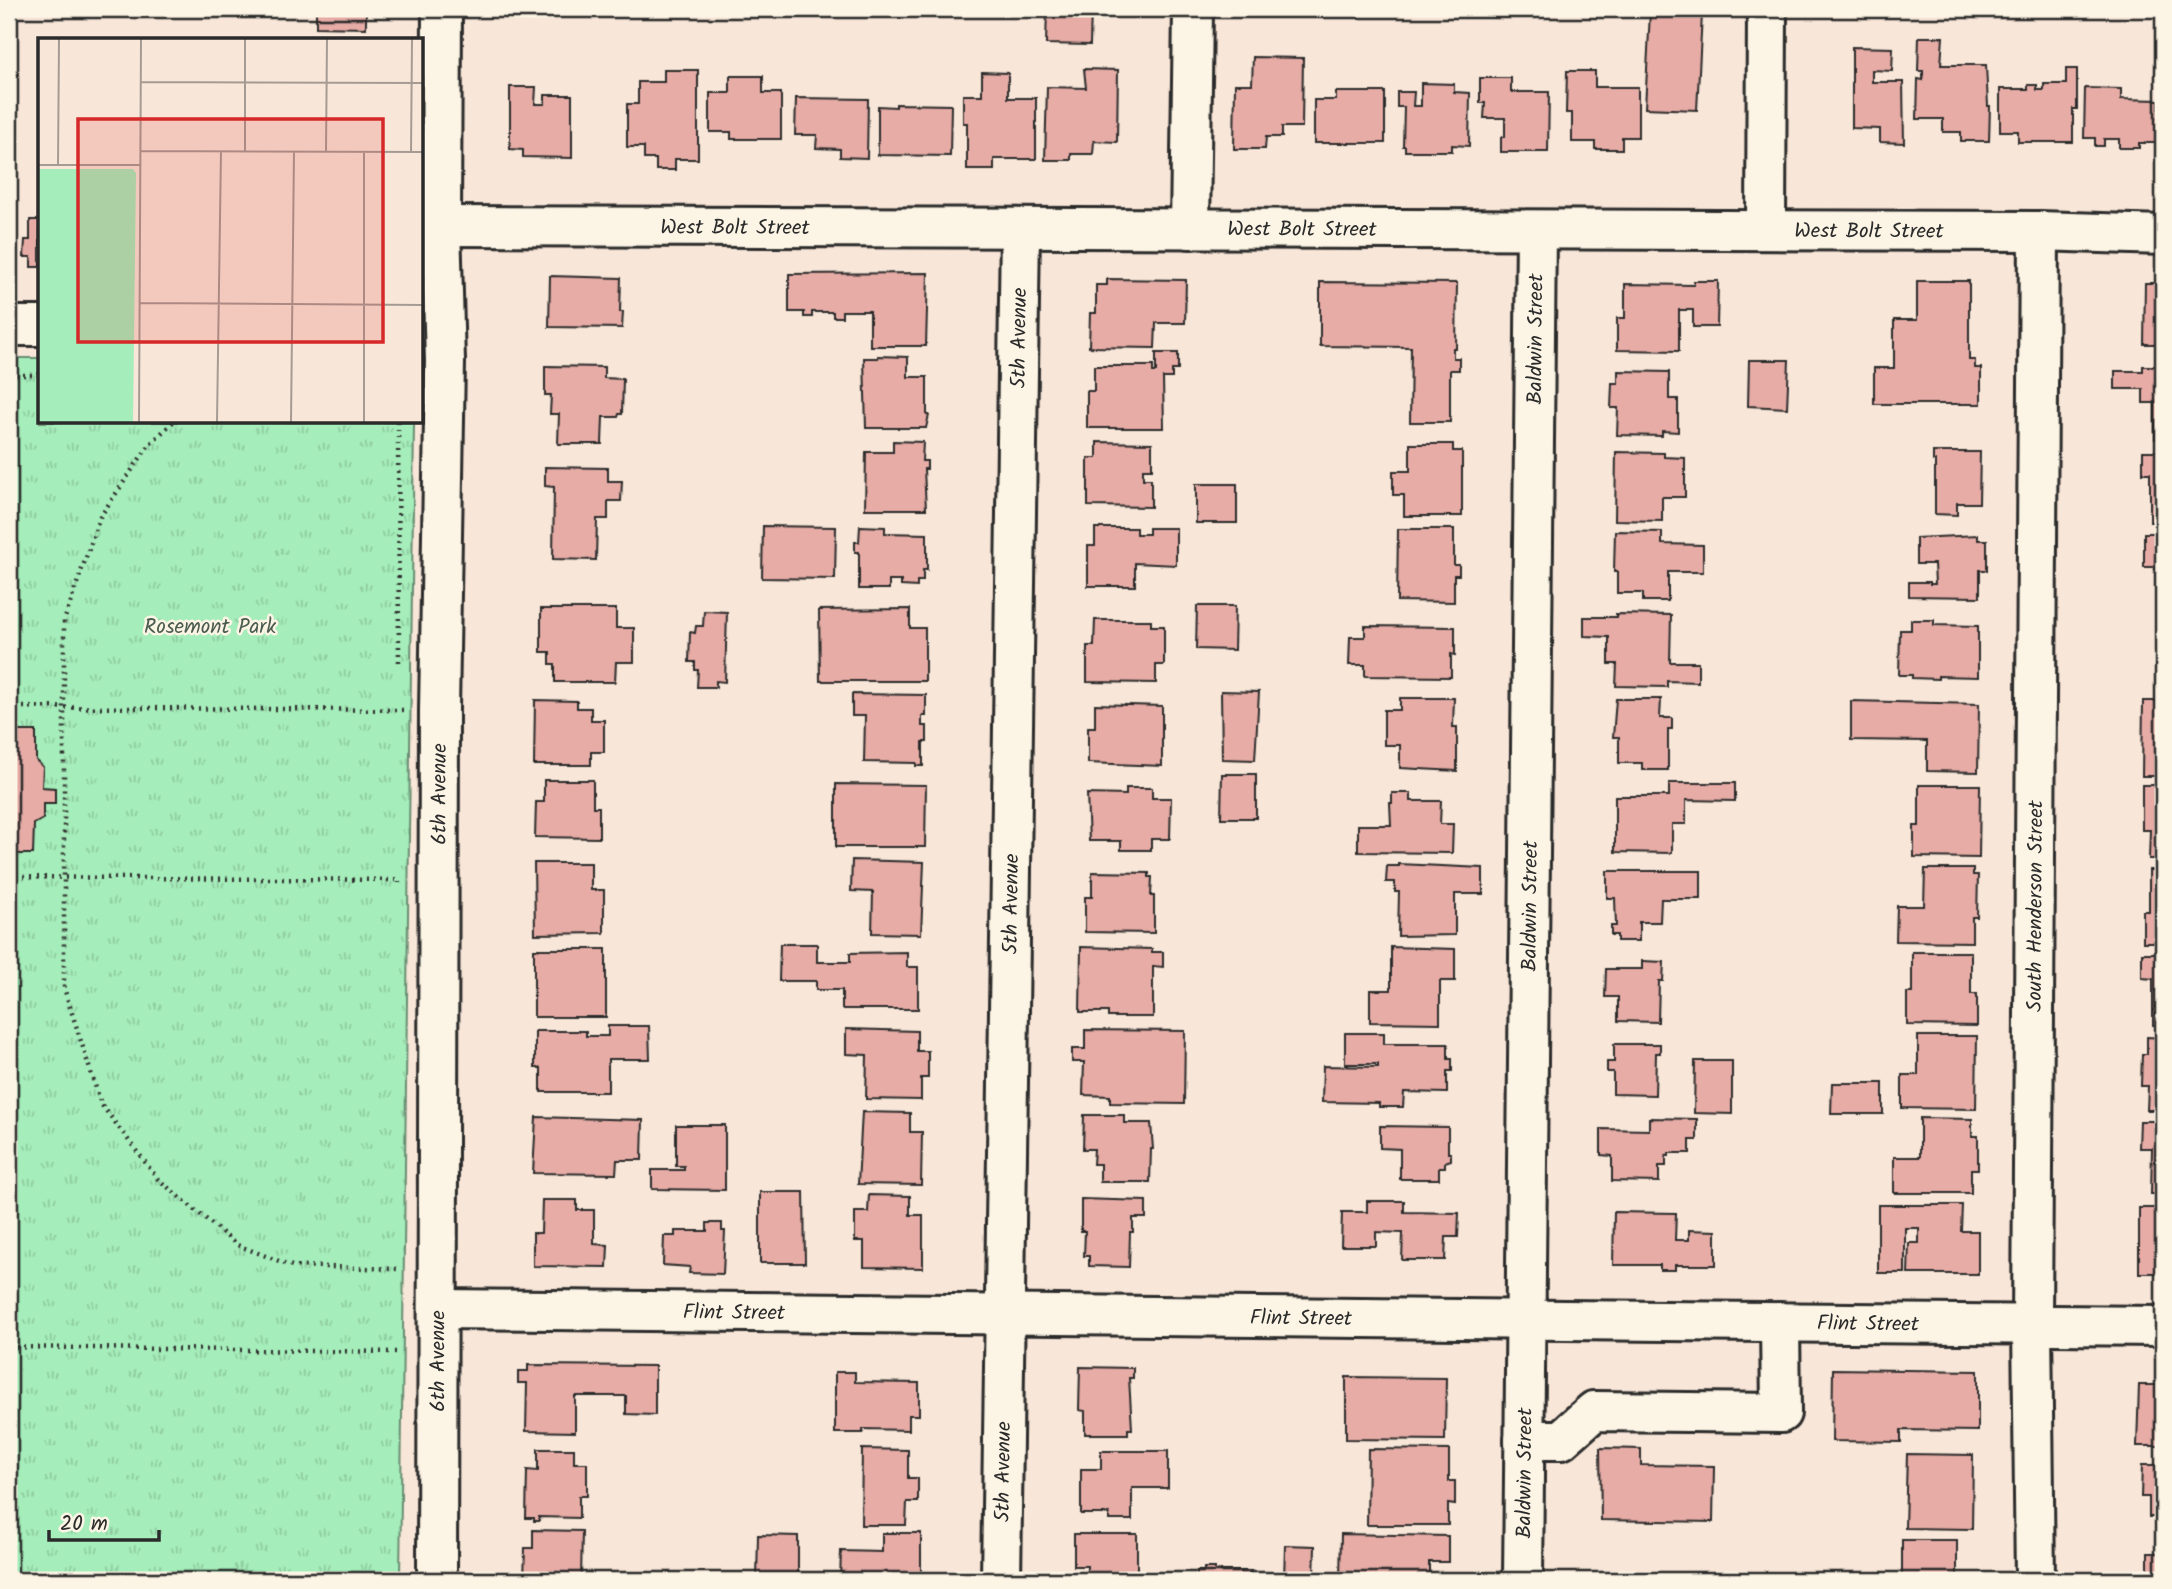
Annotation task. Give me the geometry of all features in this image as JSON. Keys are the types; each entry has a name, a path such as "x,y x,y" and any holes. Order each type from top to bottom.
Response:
{"street":[{"name":"6th Avenue","path":"437,1580 439,710 433,328 441,226 442,9"},
{"path":"1190,229 1193,9"},
{"path":"1766,230 1767,9"},
{"name":"West Bolt Street","path":"441,226 2039,231 2163,235"},
{"name":"5th Avenue","path":"1001,1580 1020,229"},
{"name":"Baldwin Street","path":"1523,1580 1536,231"},
{"name":"South Henderson Street","path":"2035,1580 2032,1324 2039,231"},
{"path":"9,326 38,326"},
{"name":"Flint Street","path":"438,1309 2163,1325"},
{"path":"1524,1440 1561,1440 1594,1411 1781,1413 1780,1322"}],"path":[{"path":"9,375 38,375"},
{"path":"171,424 149,445 100,517 64,621 64,988 102,1104 158,1179 237,1245 292,1266 439,1270"},
{"path":"398,424 399,669"},
{"path":"9,707 439,710"},
{"path":"399,710 399,723"},
{"path":"399,867 399,894"},
{"path":"9,877 399,880"},
{"path":"397,1255 397,1269"},
{"path":"9,1347 397,1352"}],"green space":[{"name":"Rosemont Park","path":"9,358 38,358 38,424 414,424 400,1580 9,1580"}],"building":[{"path":"316,9 366,9 366,28 316,27"},
{"path":"1047,9 1091,9 1090,45 1046,44"},
{"path":"1650,12 1702,14 1697,110 1645,108"},
{"path":"1919,37 1943,37 1941,65 1986,65 1990,106 1989,141 1961,141 1961,132 1943,132 1943,119 1917,119 1918,79 1923,80 1923,71 1918,71"},
{"path":"1852,47 1893,48 1892,71 1872,70 1872,82 1903,82 1904,143 1880,142 1880,129 1852,128"},
{"path":"1253,57 1303,58 1302,127 1282,127 1282,137 1266,137 1265,149 1234,149 1235,84 1252,84"},
{"path":"1084,69 1118,70 1117,142 1094,141 1093,154 1071,154 1071,160 1045,160 1047,87 1086,88"},
{"path":"2066,69 2077,69 2077,109 2073,109 2073,142 2018,142 2018,131 2000,131 2000,89 2028,89 2028,85 2037,85 2037,90 2044,90 2044,84 2066,84"},
{"path":"664,70 698,70 698,159 675,159 675,170 656,170 656,159 644,159 644,147 627,147 627,104 638,104 638,82 664,82"},
{"path":"1567,71 1595,71 1595,87 1638,87 1638,137 1622,137 1622,149 1595,149 1595,142 1572,142 1572,113 1566,113"},
{"path":"982,72 1008,73 1008,98 1036,98 1036,159 994,159 994,170 967,170 967,123 963,123 963,95 982,95"},
{"path":"730,76 763,76 763,93 781,93 781,139 731,139 731,132 710,132 710,93 730,93"},
{"path":"1480,78 1511,78 1511,92 1549,92 1548,152 1501,152 1501,137 1505,137 1505,118 1484,118 1485,103 1480,103"},
{"path":"1421,83 1454,84 1454,92 1470,93 1469,146 1452,145 1452,151 1405,151 1404,107 1397,107 1397,92 1414,92 1413,106 1421,106"},
{"path":"510,87 536,87 535,104 545,104 545,95 572,95 572,158 523,157 523,150 510,149"},
{"path":"2085,88 2121,89 2121,99 2159,100 2158,143 2139,143 2139,148 2119,148 2119,139 2104,139 2104,146 2095,146 2095,138 2084,138"},
{"path":"1336,92 1385,92 1385,143 1314,143 1314,100 1336,100"},
{"path":"796,98 868,99 867,158 840,157 840,149 816,148 817,135 795,135"},
{"path":"896,104 951,105 950,156 878,155 878,106 896,107"},
{"path":"30,220 38,220 38,267 31,267 31,257 24,257 25,240 30,240"},
{"path":"928,273 926,346 870,346 870,311 842,311 842,317 833,317 833,312 812,312 812,317 804,317 804,312 789,312 789,274"},
{"path":"550,276 621,278 622,328 549,327"},
{"path":"1107,279 1186,280 1185,323 1156,323 1155,348 1089,347 1090,313 1096,313 1096,285 1107,285"},
{"path":"1694,281 1718,281 1717,327 1693,327 1693,310 1679,310 1679,351 1617,350 1617,318 1625,318 1625,284 1694,285"},
{"path":"1917,281 1969,281 1969,360 1975,360 1975,368 1981,368 1981,404 1874,404 1874,368 1894,368 1894,320 1917,320"},
{"path":"1320,282 1457,283 1456,348 1453,348 1453,358 1459,358 1459,370 1450,370 1450,422 1410,422 1411,347 1320,346"},
{"path":"2145,283 2163,283 2163,344 2144,344"},
{"path":"1156,353 1178,353 1178,370 1172,370 1172,378 1163,378 1164,428 1087,428 1087,391 1094,391 1094,366 1153,366 1153,372 1156,372"},
{"path":"908,357 908,377 927,377 929,415 926,428 866,428 864,358"},
{"path":"1749,360 1789,360 1787,408 1748,406"},
{"path":"545,366 604,367 604,378 623,379 622,414 618,417 603,417 602,444 558,444 559,414 550,414 551,395 545,395"},
{"path":"2143,366 2163,366 2163,439 2155,439 2155,403 2143,403 2143,389 2115,389 2115,371 2143,371"},
{"path":"1618,371 1669,372 1669,399 1678,399 1678,432 1662,431 1662,436 1617,435 1618,408 1611,408 1612,383 1618,383"},
{"path":"893,441 923,442 922,461 927,461 927,469 924,469 926,509 865,509 866,452 893,452"},
{"path":"1097,442 1152,443 1152,469 1143,469 1143,479 1151,479 1151,507 1088,506 1088,458 1097,458"},
{"path":"1410,444 1453,444 1453,451 1462,451 1462,516 1404,516 1404,495 1393,495 1393,471 1410,471"},
{"path":"2143,451 2163,451 2163,522 2150,522 2150,473 2143,473"},
{"path":"1616,452 1664,453 1664,457 1685,458 1685,497 1662,497 1662,521 1615,520"},
{"path":"1933,452 1980,452 1979,503 1957,503 1957,515 1935,514"},
{"path":"545,467 608,468 608,481 622,481 621,501 608,501 608,519 597,519 596,560 553,559 554,487 545,486"},
{"path":"1196,484 1237,484 1237,523 1196,523"},
{"path":"763,526 836,527 835,579 762,578"},
{"path":"860,526 885,527 885,533 927,534 927,570 923,570 923,581 917,581 917,587 901,586 901,581 889,581 889,589 859,589 859,552 855,552 855,542 859,542"},
{"path":"1095,528 1136,528 1136,534 1149,534 1149,528 1176,528 1176,565 1135,563 1135,586 1088,586 1088,546 1095,546"},
{"path":"1398,529 1454,529 1454,565 1459,565 1459,575 1454,575 1454,602 1397,601"},
{"path":"1615,531 1662,532 1662,544 1703,545 1703,572 1668,572 1668,601 1643,601 1643,593 1617,593 1617,572 1614,572"},
{"path":"2144,533 2163,533 2163,608 2156,608 2156,567 2144,567"},
{"path":"1978,535 1978,540 1987,540 1987,570 1980,570 1980,597 1909,596 1909,582 1935,584 1934,564 1916,564 1916,538"},
{"path":"1197,606 1235,606 1234,650 1196,649"},
{"path":"541,609 616,609 616,628 634,628 634,662 616,662 615,682 555,682 555,664 550,664 550,652 541,652"},
{"path":"910,609 910,628 925,628 925,681 820,681 819,610"},
{"path":"704,611 727,612 725,682 716,681 716,687 697,687 698,670 695,670 695,662 689,662 690,632 695,633 696,626 703,626"},
{"path":"1616,614 1671,615 1670,662 1698,662 1698,682 1667,681 1667,687 1616,686 1617,664 1609,664 1609,637 1584,636 1584,617 1616,617"},
{"path":"1095,620 1151,620 1151,626 1164,626 1164,665 1156,665 1156,683 1087,682 1087,646 1094,646"},
{"path":"1911,620 1934,620 1934,625 1978,626 1978,677 1938,676 1938,679 1899,675 1900,630 1911,630"},
{"path":"1365,626 1455,627 1455,655 1451,654 1451,677 1365,676 1365,665 1349,665 1350,637 1365,637"},
{"path":"1221,691 1259,692 1255,760 1222,759"},
{"path":"852,694 926,695 926,716 922,716 922,726 927,726 927,742 923,742 923,766 916,766 916,763 864,762 865,716 852,716"},
{"path":"1400,698 1454,698 1453,727 1457,727 1457,771 1400,768 1400,745 1384,745 1384,710 1400,710"},
{"path":"1616,699 1661,699 1660,718 1672,718 1672,729 1668,729 1668,770 1642,770 1642,763 1619,763 1619,737 1613,737"},
{"path":"535,700 577,701 577,708 591,708 591,720 604,720 604,752 591,752 591,765 534,765"},
{"path":"1851,701 1979,704 1978,772 1927,771 1927,741 1851,740"},
{"path":"2143,701 2163,701 2163,776 2142,776"},
{"path":"1095,704 1162,706 1162,766 1088,763 1088,727 1095,727"},
{"path":"9,731 36,731 36,760 43,767 42,787 55,788 55,804 43,804 43,819 34,824 33,854 9,854"},
{"path":"1222,774 1256,774 1256,818 1221,818"},
{"path":"544,780 593,780 593,807 599,807 599,838 535,837 536,802 544,802"},
{"path":"1669,783 1735,783 1735,801 1686,800 1686,824 1672,824 1672,853 1615,852 1615,796 1669,796"},
{"path":"836,784 926,785 925,847 836,847"},
{"path":"1919,785 1980,785 1979,858 1914,857 1914,826 1919,826"},
{"path":"2142,785 2163,785 2163,859 2149,859 2150,830 2142,830"},
{"path":"1126,788 1152,788 1152,798 1171,798 1170,839 1151,839 1151,850 1121,850 1121,841 1089,841 1087,794 1126,795"},
{"path":"1392,793 1411,793 1411,801 1441,801 1440,824 1453,824 1452,853 1358,852 1358,825 1391,825"},
{"path":"852,860 924,862 921,934 872,933 873,892 851,891"},
{"path":"534,863 591,863 591,890 604,890 604,933 535,934"},
{"path":"1399,864 1483,868 1483,894 1455,894 1455,935 1398,936 1399,892 1395,892 1395,882 1386,882 1387,866"},
{"path":"1925,869 1973,869 1973,875 1978,875 1977,917 1972,917 1972,942 1896,941 1897,906 1924,906"},
{"path":"2149,870 2163,870 2163,942 2143,942 2143,911 2149,911"},
{"path":"1607,871 1701,871 1701,899 1661,899 1660,922 1639,922 1639,941 1617,941 1617,935 1611,935 1611,926 1616,926 1615,898 1607,898"},
{"path":"1092,872 1149,873 1149,877 1152,877 1151,896 1154,896 1154,933 1085,932 1085,897 1092,897"},
{"path":"780,944 817,944 817,962 850,962 850,953 907,952 907,967 918,967 918,1009 842,1009 842,990 816,990 816,981 779,981"},
{"path":"1081,947 1152,949 1152,952 1163,952 1163,967 1153,966 1153,1017 1108,1017 1108,1012 1080,1012"},
{"path":"1391,947 1455,949 1455,981 1440,981 1440,1023 1370,1022 1370,990 1391,990"},
{"path":"534,949 606,949 606,1017 534,1017"},
{"path":"1912,952 1971,952 1971,994 1977,994 1977,1026 1907,1025 1907,993 1912,993"},
{"path":"2142,953 2163,953 2163,1025 2153,1025 2153,979 2142,978"},
{"path":"1642,961 1664,962 1663,981 1659,981 1658,1022 1618,1021 1618,997 1605,997 1606,969 1642,969"},
{"path":"608,1026 649,1026 650,1059 608,1059 608,1092 541,1092 541,1068 535,1068 535,1031 586,1031 586,1036 608,1036"},
{"path":"846,1029 917,1031 917,1051 928,1051 928,1078 921,1078 921,1100 866,1099 867,1055 846,1054"},
{"path":"1085,1030 1185,1031 1184,1104 1110,1103 1110,1096 1083,1095 1084,1062 1072,1062 1072,1049 1085,1049"},
{"path":"1345,1033 1384,1033 1384,1044 1448,1044 1448,1059 1452,1059 1452,1071 1447,1071 1447,1093 1404,1092 1403,1107 1379,1107 1379,1103 1322,1102 1323,1066 1378,1067 1378,1064 1345,1064"},
{"path":"1918,1036 1977,1036 1976,1109 1902,1108 1902,1075 1918,1075"},
{"path":"2147,1037 2163,1038 2163,1110 2147,1110 2148,1086 2141,1086 2142,1054 2147,1054"},
{"path":"1614,1044 1660,1044 1660,1053 1656,1053 1655,1095 1613,1094 1613,1072 1607,1072 1607,1062 1614,1062"},
{"path":"1695,1061 1732,1061 1732,1114 1694,1113"},
{"path":"1832,1083 1883,1083 1883,1114 1831,1114"},
{"path":"862,1112 910,1113 910,1132 922,1132 921,1185 858,1184"},
{"path":"1084,1115 1124,1115 1124,1123 1151,1123 1153,1149 1150,1182 1100,1182 1100,1164 1093,1164 1094,1149 1083,1149"},
{"path":"536,1117 643,1120 642,1160 617,1160 616,1174 533,1173"},
{"path":"1649,1118 1697,1119 1697,1140 1690,1140 1690,1153 1669,1153 1669,1156 1666,1156 1666,1166 1659,1166 1659,1182 1612,1181 1612,1156 1601,1155 1601,1129 1649,1130"},
{"path":"1920,1118 1972,1119 1972,1136 1978,1136 1978,1169 1971,1169 1971,1193 1894,1193 1894,1157 1920,1157"},
{"path":"2140,1121 2163,1121 2163,1194 2151,1194 2152,1148 2139,1148"},
{"path":"676,1125 725,1125 725,1190 652,1189 652,1170 684,1170 684,1166 676,1166"},
{"path":"1380,1126 1448,1127 1448,1153 1451,1153 1451,1160 1445,1162 1445,1167 1439,1167 1439,1179 1400,1179 1400,1149 1380,1148"},
{"path":"760,1192 804,1192 805,1263 760,1263"},
{"path":"869,1195 910,1196 910,1215 923,1215 923,1268 864,1267 864,1241 855,1241 855,1212 868,1212"},
{"path":"1081,1199 1146,1201 1146,1218 1133,1218 1129,1267 1089,1266 1089,1256 1084,1256 1085,1231 1081,1231"},
{"path":"542,1200 577,1200 577,1210 594,1210 594,1244 608,1245 607,1267 533,1266 533,1233 541,1233"},
{"path":"1367,1201 1404,1201 1404,1212 1459,1213 1458,1237 1446,1237 1445,1260 1402,1260 1403,1233 1376,1232 1376,1246 1341,1246 1342,1212 1367,1212"},
{"path":"1878,1205 1962,1205 1961,1231 1978,1231 1978,1274 1908,1274 1909,1243 1919,1243 1919,1228 1905,1228 1905,1273 1878,1273"},
{"path":"2139,1208 2163,1208 2163,1273 2139,1273"},
{"path":"1614,1212 1676,1213 1675,1240 1689,1240 1689,1230 1716,1231 1716,1265 1675,1265 1675,1270 1660,1270 1660,1265 1613,1265"},
{"path":"707,1223 722,1223 722,1231 725,1231 723,1274 689,1273 690,1267 663,1265 664,1236 675,1236 675,1231 707,1231"},
{"path":"528,1365 655,1366 655,1415 626,1414 626,1396 575,1396 575,1432 526,1431 527,1383 518,1383 518,1371 528,1371"},
{"path":"1080,1367 1133,1368 1133,1378 1129,1378 1132,1429 1128,1429 1128,1434 1085,1434 1085,1411 1079,1410"},
{"path":"1833,1369 1978,1371 1978,1431 1901,1430 1901,1442 1832,1441"},
{"path":"835,1372 855,1372 855,1382 919,1383 919,1415 909,1415 909,1430 863,1429 863,1433 835,1433"},
{"path":"1346,1377 1446,1378 1445,1440 1346,1439"},
{"path":"2139,1385 2163,1385 2163,1446 2137,1446"},
{"path":"1600,1448 1641,1449 1641,1465 1714,1466 1713,1522 1601,1520"},
{"path":"538,1449 574,1449 574,1463 587,1463 587,1496 579,1496 579,1518 539,1517 539,1521 534,1521 534,1518 526,1518 527,1470 538,1471"},
{"path":"862,1449 908,1450 908,1478 918,1478 918,1502 907,1502 906,1525 861,1525"},
{"path":"1368,1449 1449,1450 1449,1481 1455,1481 1455,1505 1448,1504 1448,1525 1367,1525"},
{"path":"1101,1451 1168,1451 1168,1488 1132,1488 1132,1520 1109,1520 1109,1514 1081,1514 1081,1469 1101,1469"},
{"path":"1907,1454 1973,1455 1972,1529 1905,1528"},
{"path":"2142,1465 2163,1465 2163,1517 2149,1517 2149,1497 2141,1497"},
{"path":"533,1530 582,1531 581,1580 524,1580 525,1548 533,1548"},
{"path":"882,1533 921,1533 921,1578 840,1580 841,1551 882,1552"},
{"path":"1074,1534 1137,1534 1137,1580 1087,1580 1087,1566 1074,1566"},
{"path":"1341,1534 1448,1536 1448,1562 1429,1562 1429,1580 1340,1580"},
{"path":"758,1535 798,1536 798,1580 757,1580"},
{"path":"1902,1540 1957,1540 1957,1578 1972,1580 1902,1580"},
{"path":"1285,1545 1315,1546 1314,1580 1284,1580"},
{"path":"2148,1553 2163,1553 2163,1580 2142,1580 2142,1572 2148,1572"},
{"path":"1204,1568 1215,1568 1215,1571 1251,1571 1250,1580 1197,1580 1197,1571 1204,1571"}]}
